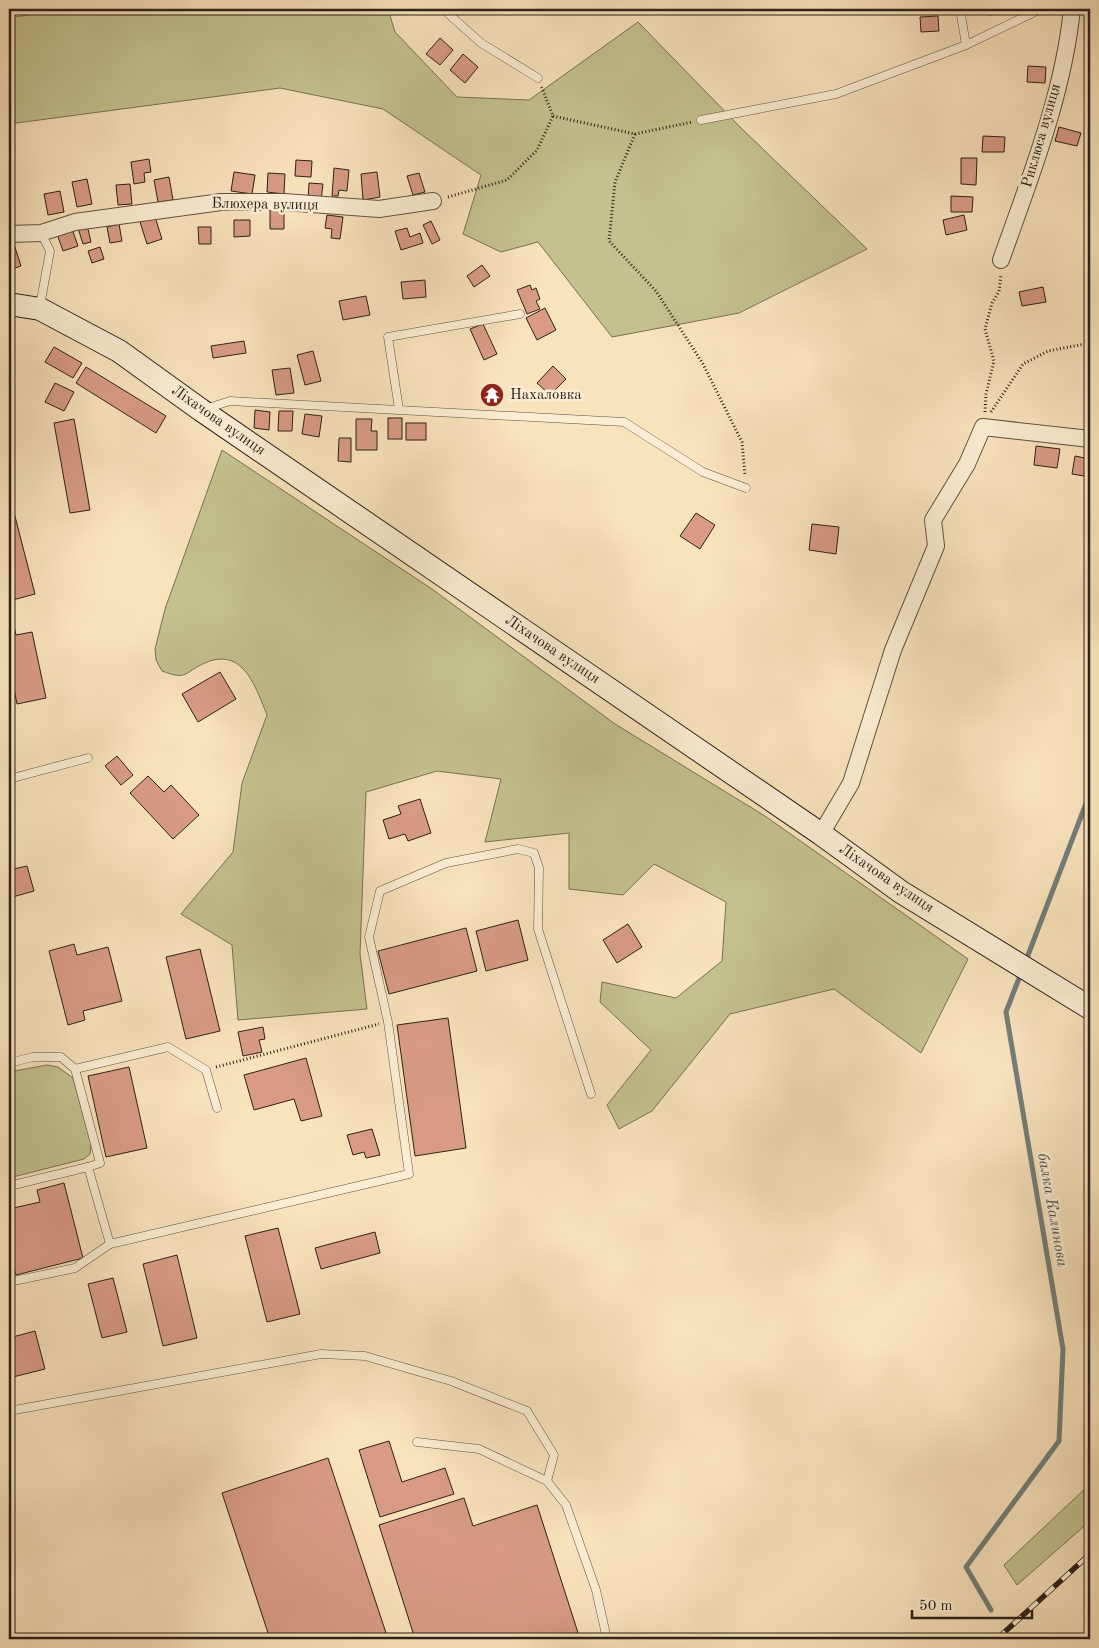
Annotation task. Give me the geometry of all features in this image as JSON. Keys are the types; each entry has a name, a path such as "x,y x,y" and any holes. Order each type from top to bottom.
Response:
{"street":[{"name":"Риклюса вулиця","path":"1001,260 1044,139 1068,39 1072,9"},
{"name":"Блюхера вулиця","path":"9,234 41,233 75,222 221,202 284,202 379,209 433,201"},
{"name":"Ліхачова вулиця","path":"9,304 40,309 119,351 201,410 821,834 901,892 1090,1008"},
{"path":"821,834 851,783 893,650 936,546 933,520 966,464 983,427 1090,439"}],"lane":[{"path":"443,9 481,43 538,78"},
{"path":"960,9 966,44"},
{"path":"701,120 836,94 966,44 1041,9"},
{"path":"40,309 50,251 41,233"},
{"path":"399,409 388,337 520,314"},
{"path":"201,410 230,401 624,422 703,472 746,488"},
{"path":"9,779 88,758"},
{"path":"9,1282 75,1268 110,1244 409,1174 388,1022 369,937 380,891 446,863 518,849 534,853 539,868 538,929 591,1094"},
{"path":"75,1069 168,1047 206,1070 217,1108"},
{"path":"9,1063 33,1057 61,1057 75,1069 100,1163 9,1186"},
{"path":"88,1167 110,1244"},
{"path":"9,1410 321,1354 365,1356 451,1381 527,1411 554,1455 548,1481"},
{"path":"417,1442 479,1449 548,1481 566,1505 596,1590 607,1639"}],"path":[{"path":"433,201 507,180 537,150 553,116 538,78"},
{"path":"553,116 635,134 701,120"},
{"path":"635,134 614,182 609,241 656,291 703,364 742,442 746,488"},
{"path":"983,427 986,394 994,361 985,329 992,303 999,292 1001,260"},
{"path":"983,427 1003,392 1023,364 1048,351 1090,343"},
{"path":"206,1070 388,1022"}],"shaded area":[{"path":"66,9 388,9 395,32 457,97 529,100 638,22 740,127 867,249 739,313 612,337 538,242 501,252 463,234 481,175 383,109 280,88 9,124 9,18"},
{"path":"222,450 432,589 615,724 765,816 968,959 921,1053 834,989 730,1014 652,1111 619,1129 607,1105 651,1050 600,1002 602,982 676,998 722,961 726,902 654,864 623,895 569,889 569,833 485,842 501,779 437,771 366,792 360,954 367,1009 238,1020 232,945 181,914 233,852 242,783 267,715 253,682 238,665 229,660 218,659 198,666 185,674 170,674 162,671 156,660 155,649 165,609"},
{"path":"47,1065 58,1067 73,1078 91,1144 90,1154 84,1159 9,1178 9,1072"},
{"path":"1090,1484 1090,1521 1017,1585 1004,1565"}],"building":[{"path":"974,9 991,9 991,15 973,13"},
{"path":"938,16 939,31 921,32 920,17"},
{"path":"440,38 453,50 440,65 426,54"},
{"path":"463,54 478,67 465,83 450,70"},
{"path":"1028,66 1046,67 1045,83 1027,82"},
{"path":"1089,66 1090,79 1087,79"},
{"path":"1059,127 1081,133 1077,146 1055,141"},
{"path":"983,136 1005,137 1004,152 982,152"},
{"path":"961,158 977,158 976,185 961,184"},
{"path":"149,159 151,172 144,173 145,182 134,184 131,162"},
{"path":"296,160 312,161 311,177 295,176"},
{"path":"334,168 349,170 347,191 339,190 338,196 332,196"},
{"path":"234,172 255,175 252,194 231,191"},
{"path":"377,172 380,197 363,200 361,174"},
{"path":"268,173 285,174 284,194 267,192"},
{"path":"419,173 425,192 413,195 407,176"},
{"path":"169,177 173,200 158,202 154,180"},
{"path":"87,179 92,204 77,207 72,182"},
{"path":"309,183 323,184 321,201 308,200"},
{"path":"130,184 132,204 118,205 116,185"},
{"path":"60,191 64,212 48,215 44,194"},
{"path":"951,196 973,197 972,212 951,212"},
{"path":"270,210 284,211 284,229 270,229"},
{"path":"327,215 343,217 340,239 331,238 332,229 325,228"},
{"path":"964,215 967,230 946,235 943,220"},
{"path":"155,217 162,239 147,244 140,222"},
{"path":"234,220 250,220 250,236 234,237"},
{"path":"431,221 440,240 432,244 423,225"},
{"path":"119,224 122,241 110,243 107,227"},
{"path":"87,225 91,242 83,244 78,228"},
{"path":"198,227 211,227 211,244 199,244"},
{"path":"407,228 410,237 420,233 423,243 401,250 395,231"},
{"path":"72,229 78,246 63,251 57,234"},
{"path":"13,241 21,266 9,270 9,242"},
{"path":"100,247 104,259 92,263 88,251"},
{"path":"482,265 490,276 474,287 467,276"},
{"path":"425,280 426,297 403,299 401,282"},
{"path":"530,285 532,290 536,288 540,299 536,301 540,309 527,314 517,290"},
{"path":"1043,287 1046,302 1022,306 1019,292"},
{"path":"366,296 370,315 343,320 339,301"},
{"path":"545,308 556,330 537,340 526,318"},
{"path":"483,324 497,354 484,360 470,329"},
{"path":"244,341 246,353 213,358 211,346"},
{"path":"54,347 82,363 73,378 45,362"},
{"path":"313,351 321,381 305,385 297,355"},
{"path":"553,366 566,379 550,395 537,383"},
{"path":"86,367 166,416 156,433 76,383"},
{"path":"290,368 294,393 276,395 272,370"},
{"path":"55,383 74,392 64,411 45,402"},
{"path":"255,410 270,412 269,430 254,428"},
{"path":"279,411 293,411 292,431 278,431"},
{"path":"305,414 322,416 319,437 302,434"},
{"path":"388,418 402,418 402,439 388,439"},
{"path":"74,419 90,510 70,513 54,423"},
{"path":"356,419 372,419 371,431 377,431 377,450 356,450"},
{"path":"406,423 426,423 426,440 406,440"},
{"path":"339,438 351,438 351,462 338,461"},
{"path":"1036,446 1060,449 1057,468 1034,465"},
{"path":"1075,456 1090,459 1090,477 1072,474"},
{"path":"9,493 35,594 9,601"},
{"path":"696,513 715,525 700,549 680,536"},
{"path":"812,524 839,527 836,554 809,550"},
{"path":"14,626 16,635 32,632 46,698 17,704 9,663 9,627"},
{"path":"220,672 236,699 198,722 182,694"},
{"path":"117,756 133,775 121,785 105,766"},
{"path":"148,776 164,792 171,785 199,815 173,839 130,793"},
{"path":"420,799 431,833 408,841 405,834 389,839 383,820 401,814 398,806"},
{"path":"27,866 34,891 9,898 9,870"},
{"path":"518,920 528,960 486,971 476,931"},
{"path":"628,924 642,947 617,963 603,940"},
{"path":"466,928 477,971 389,994 378,951"},
{"path":"74,944 77,955 108,947 122,1001 83,1011 85,1020 68,1025 49,951"},
{"path":"200,949 220,1031 186,1039 166,957"},
{"path":"448,1018 466,1148 415,1156 397,1025"},
{"path":"263,1027 265,1039 259,1040 262,1052 243,1056 238,1032"},
{"path":"306,1058 322,1116 301,1121 294,1099 254,1110 244,1075"},
{"path":"129,1067 147,1148 106,1157 88,1076"},
{"path":"372,1129 380,1155 366,1158 364,1152 353,1155 347,1135"},
{"path":"64,1183 83,1258 16,1275 9,1252 9,1209 40,1202 37,1190"},
{"path":"278,1228 300,1314 267,1322 245,1236"},
{"path":"375,1232 380,1253 321,1269 315,1248"},
{"path":"177,1255 197,1338 163,1346 143,1264"},
{"path":"113,1278 127,1332 102,1338 88,1284"},
{"path":"35,1331 45,1369 9,1378 9,1338"},
{"path":"389,1441 402,1482 445,1468 454,1494 380,1517 359,1450"},
{"path":"328,1458 388,1639 270,1639 222,1493"},
{"path":"464,1498 473,1526 537,1505 580,1639 415,1639 379,1525"}],"waterway":[{"name":"балка Калинова","path":"1025,963 1090,793"},
{"name":"балка Калинова","path":"991,1610 966,1567 1059,1441 1063,1349 1006,1012 1021,973"}],"railway":[{"path":"997,1639 1090,1554"}],"place":[{"name":"Нахаловка","path":"492,395"}]}
